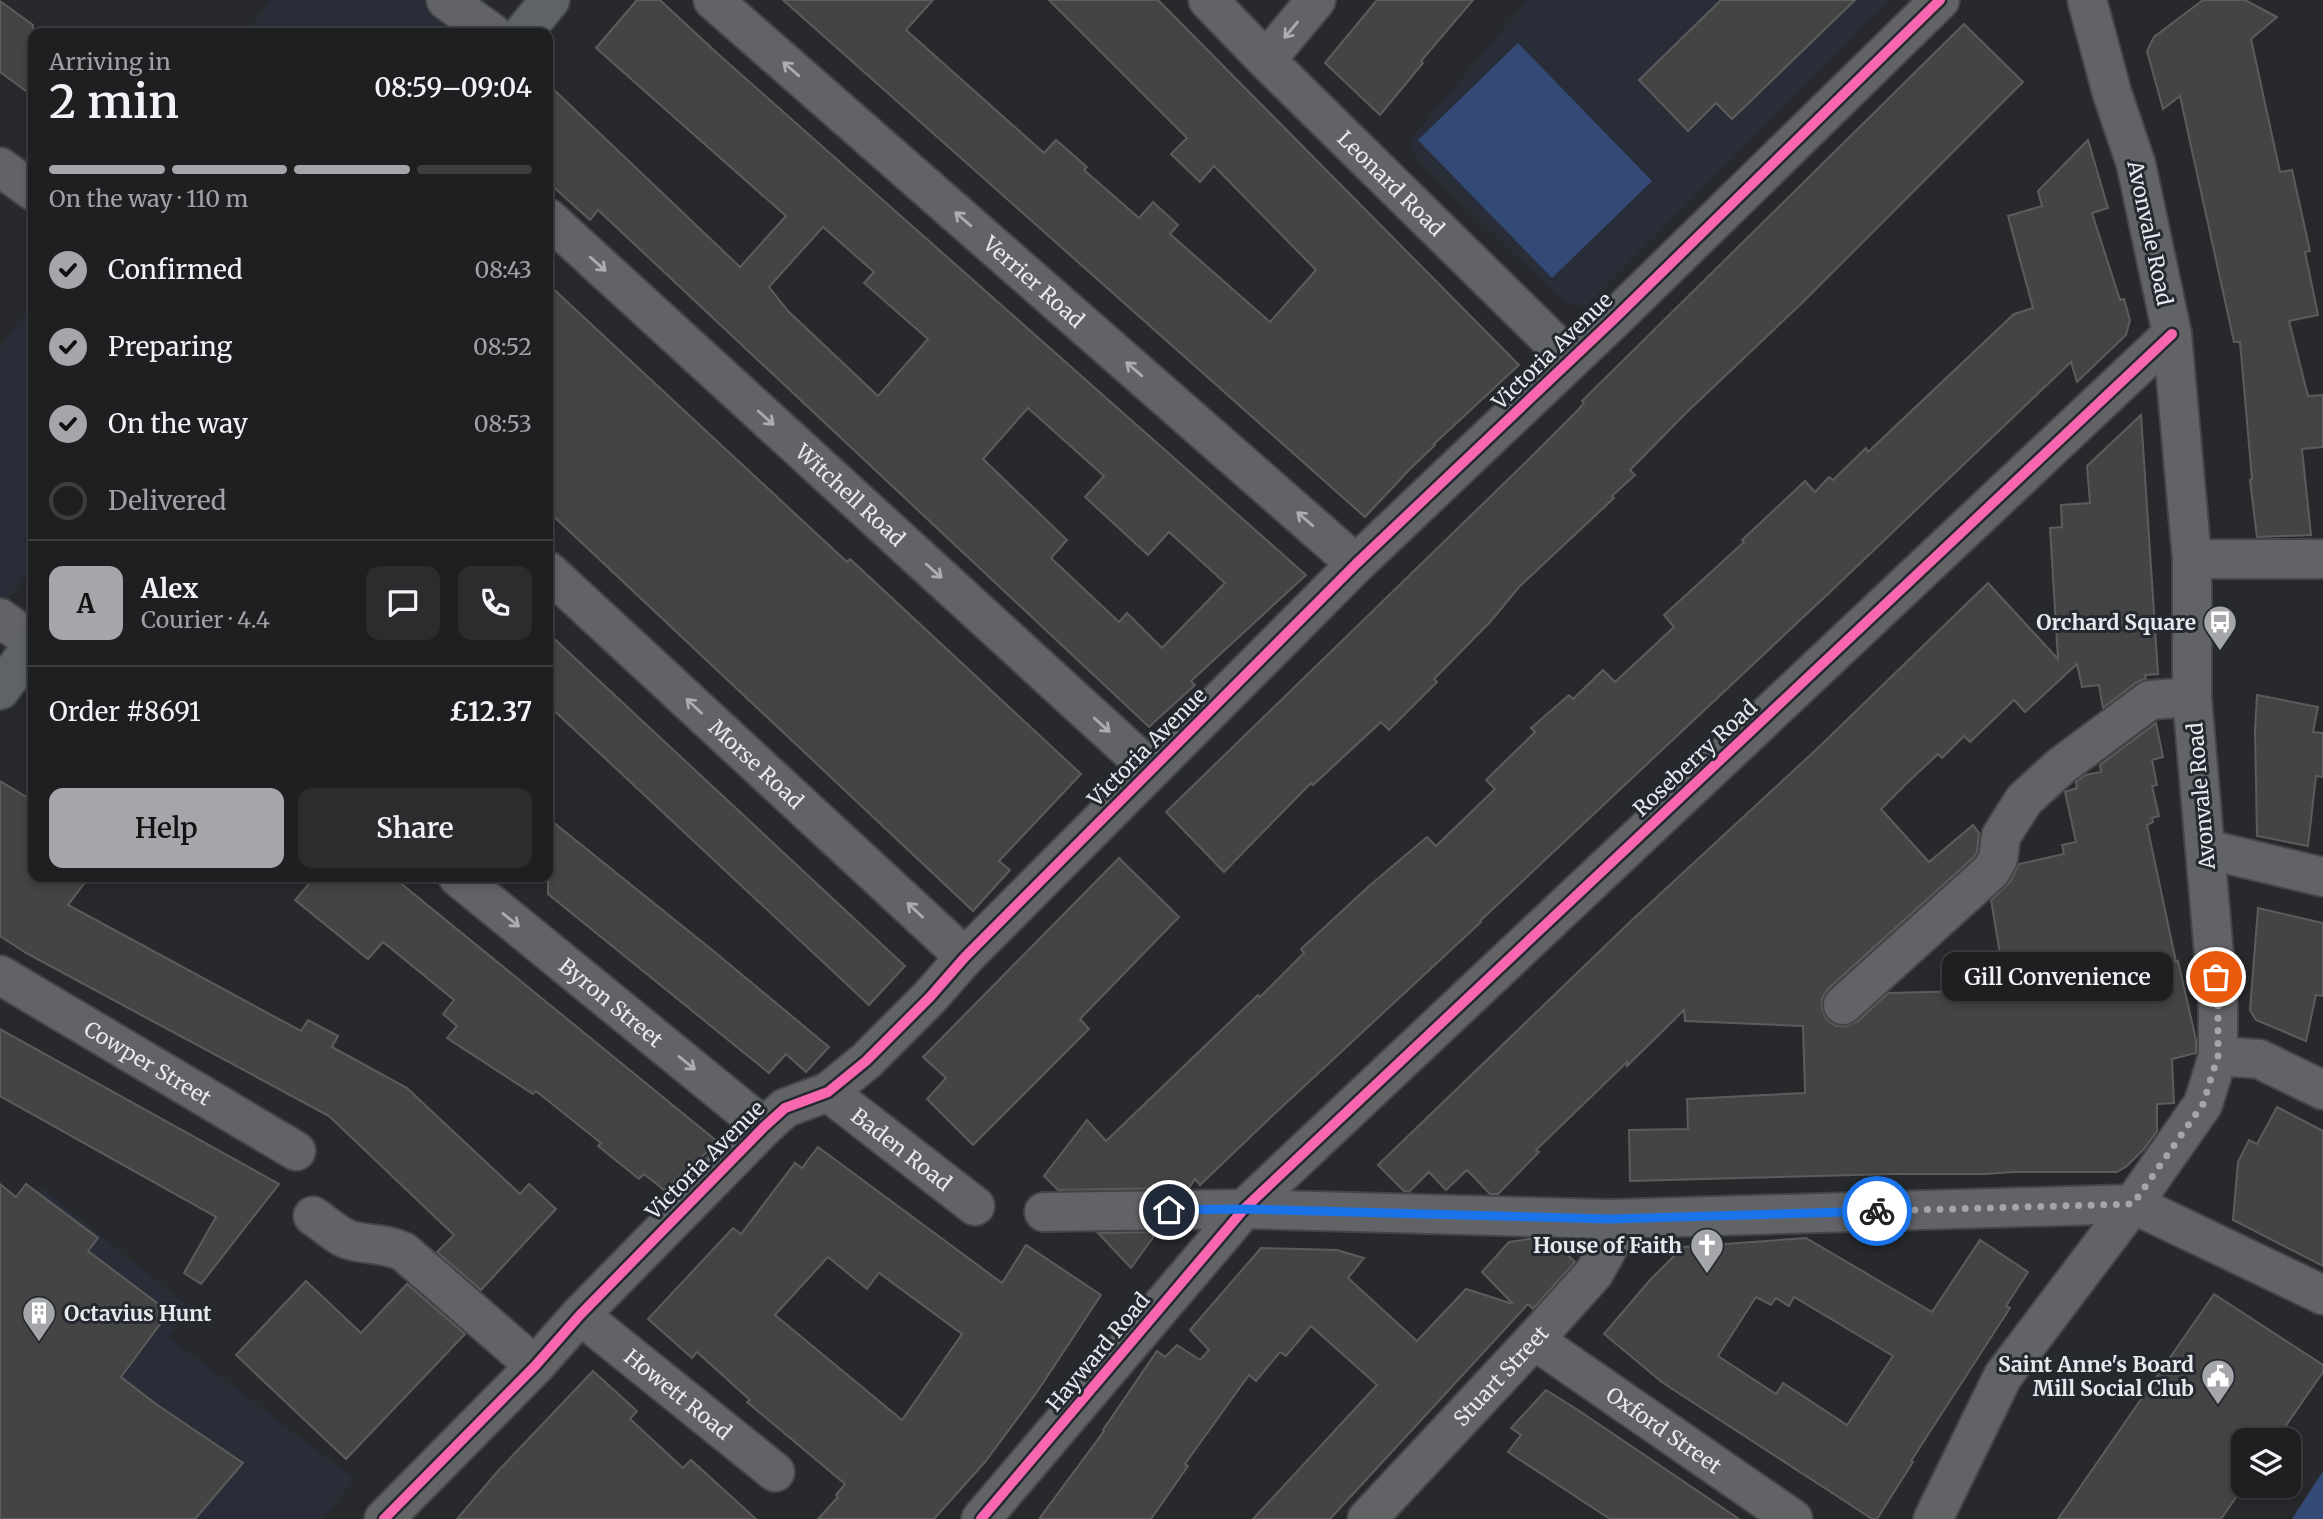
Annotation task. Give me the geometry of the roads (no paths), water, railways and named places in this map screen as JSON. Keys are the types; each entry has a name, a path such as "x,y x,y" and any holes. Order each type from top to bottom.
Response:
{"main road":[{"path":"527,28 550,0"},
{"path":"0,690 28,651"}],"street":[{"path":"446,0 485,28"},
{"name":"Verrier Road","path":"713,0 1356,564"},
{"name":"Leonard Road","path":"1208,0 1571,360"},
{"path":"1266,60 1315,0"},
{"name":"Victoria Avenue","path":"384,1519 764,1127 785,1108 828,1092 878,1049 965,957 1356,564 1571,360 1940,0"},
{"name":"Avonvale Road","path":"1933,1519 2003,1376 2133,1204 2203,1104 2218,1056 2218,1002 2192,697 2192,559 2172,334 2136,164 2112,93 2087,0"},
{"path":"0,167 28,187"},
{"name":"Witchell Road","path":"553,223 1151,770"},
{"name":"Roseberry Road","path":"1244,1209 2172,334"},
{"path":"2192,559 2323,559"},
{"name":"Morse Road","path":"553,576 965,957"},
{"path":"0,618 28,640"},
{"path":"1843,1004 1990,871 1998,859 2001,836 2024,800 2061,766 2150,700 2192,697"},
{"path":"2206,849 2323,877"},
{"name":"Byron Street","path":"463,882 764,1127"},
{"name":"Cowper Street","path":"0,975 296,1151"},
{"path":"2218,1056 2259,1059 2323,1090"},
{"name":"Baden Road","path":"828,1092 975,1206"},
{"path":"1044,1212 1244,1209 1610,1219 2133,1204 2323,1295"},
{"name":"Hayward Road","path":"981,1519 1244,1209"},
{"path":"313,1216 342,1237 393,1247 404,1252 535,1366"},
{"name":"Stuart Street","path":"1367,1519 1594,1273 1611,1244 1610,1219"},
{"name":"Howett Road","path":"580,1315 775,1472"},
{"name":"Oxford Street","path":"1535,1340 1793,1519"}],"place":[{"name":"Orchard Square","path":"2220,652"},
{"name":"Gill Convenience","path":"2216,977"},
{"name":"House of Faith","path":"1707,1275"},
{"name":"Octavius Hunt","path":"39,1343"},
{"name":"Saint Anne's Board Mill Social Club","path":"2218,1406"}]}
